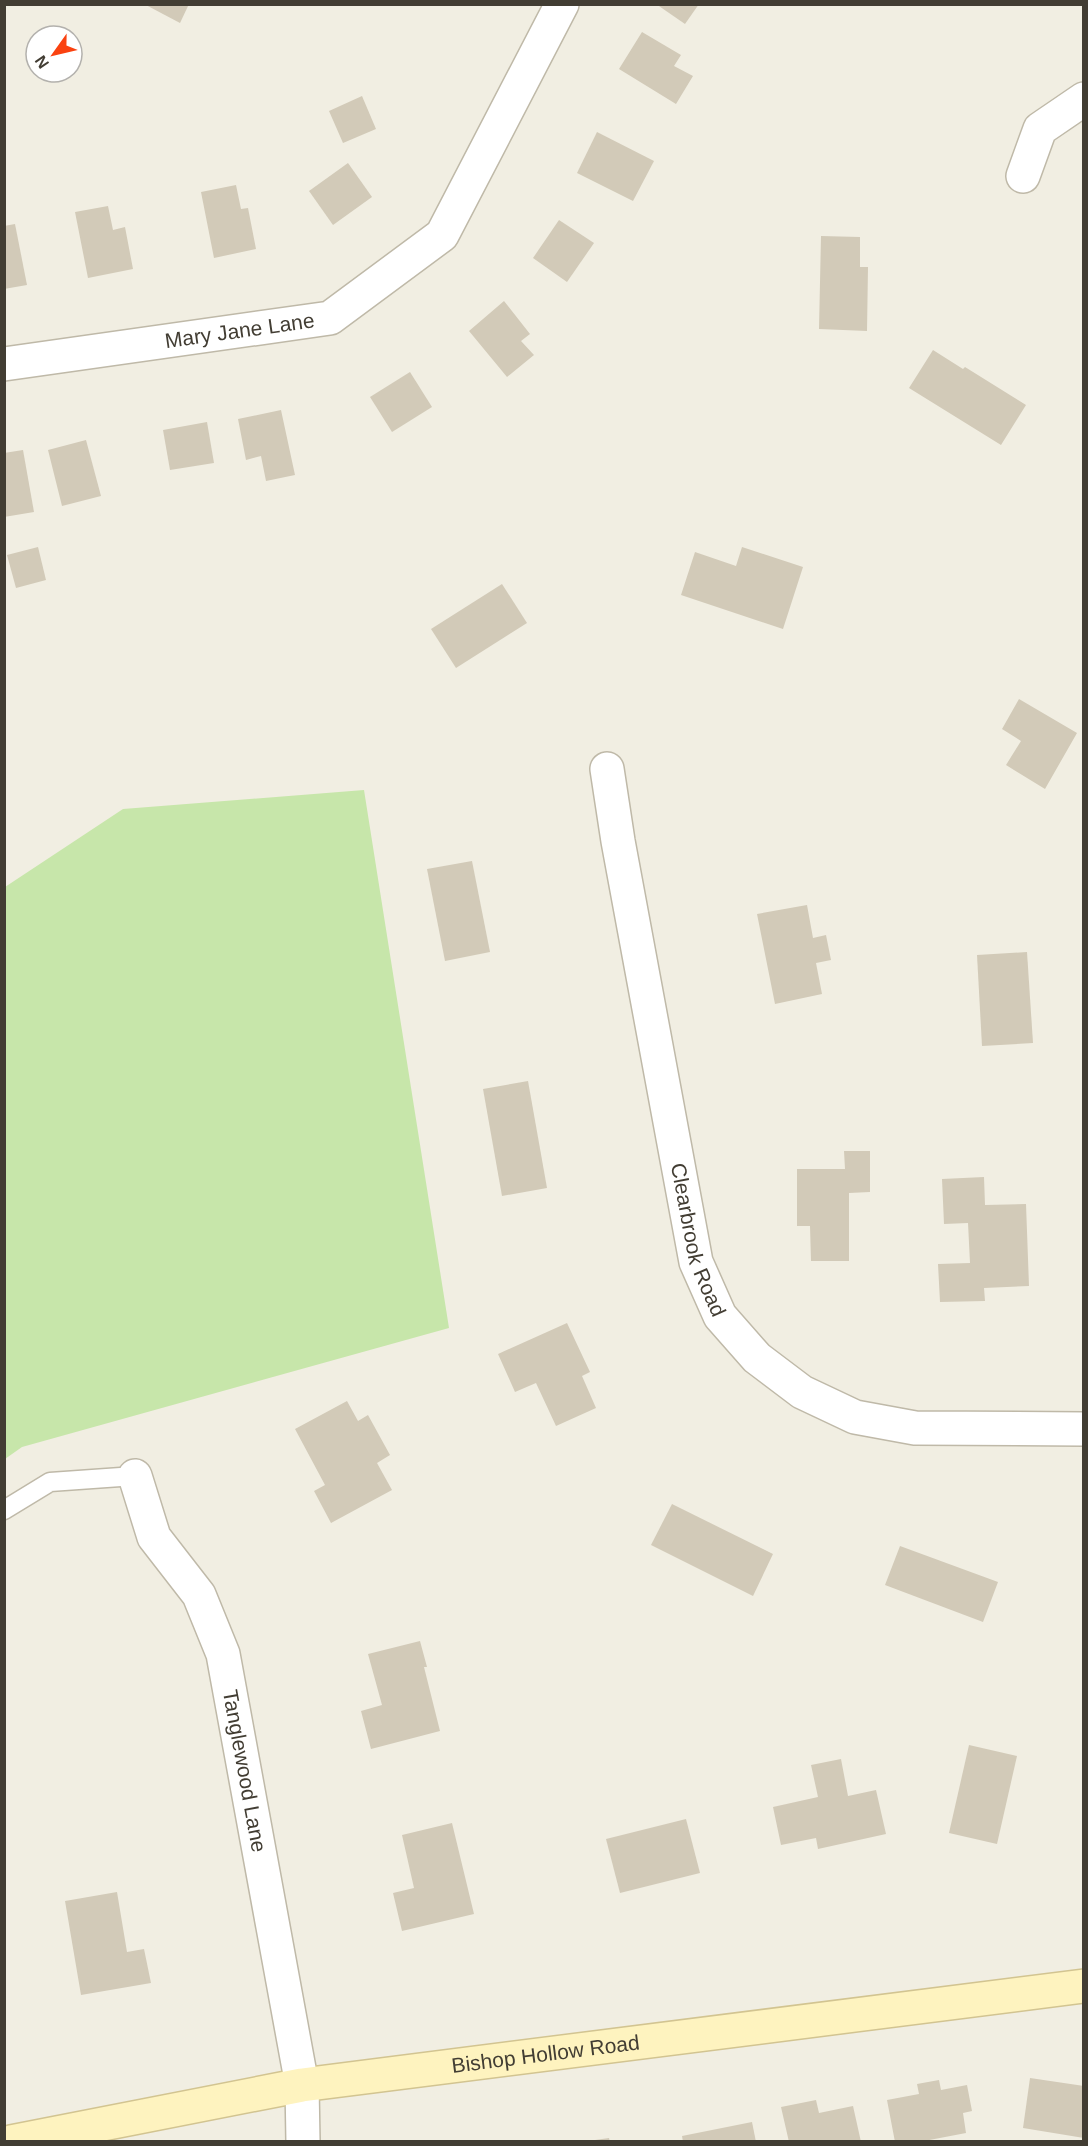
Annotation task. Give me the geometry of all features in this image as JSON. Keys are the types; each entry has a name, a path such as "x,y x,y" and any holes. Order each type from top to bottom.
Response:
{"street":[{"name":"Mary Jane Lane","path":"4,364 330,318 442,235 562,4"},
{"path":"1023,176 1040,129 1083,99"},
{"name":"Clearbrook Road","path":"607,769 618,841 696,1262 720,1316 757,1358 802,1392 855,1417 915,1428 1083,1429"},
{"name":"Tanglewood Lane","path":"135,1476 154,1537 200,1595 223,1654 302,2085 303,2142"},
{"name":"Bishop Hollow Road","path":"14,2141 57,2137 302,2085 1083,1986"}],"lane":[{"path":"4,1510 50,1482 135,1476"}],"green space":[{"path":"364,790 449,1328 22,1447 5,1459 5,887 123,809"}],"building":[{"path":"144,4 189,4 180,23"},
{"path":"656,4 699,4 685,24"},
{"path":"642,32 681,55 674,66 693,76 676,104 619,69"},
{"path":"362,96 376,129 343,143 329,111"},
{"path":"597,132 654,161 633,201 577,173"},
{"path":"348,163 372,197 333,225 309,191"},
{"path":"236,185 241,209 248,208 256,249 214,258 201,192"},
{"path":"108,206 113,230 125,227 133,269 88,278 75,212"},
{"path":"559,220 594,243 567,282 533,258"},
{"path":"15,224 27,285 4,289 4,226"},
{"path":"821,236 860,237 860,267 868,267 867,331 819,329"},
{"path":"504,301 530,334 521,341 534,355 507,377 469,331"},
{"path":"933,350 1026,405 1001,445 909,388"},
{"path":"410,372 432,407 392,432 370,397"},
{"path":"281,410 295,475 266,481 261,456 246,460 238,419"},
{"path":"207,422 214,463 170,470 163,430"},
{"path":"86,440 101,496 62,506 48,450"},
{"path":"23,450 34,512 4,517 4,453"},
{"path":"38,547 46,580 16,588 7,555"},
{"path":"742,547 803,567 783,629 681,595 695,552 736,566"},
{"path":"502,584 527,623 456,668 431,629"},
{"path":"1019,699 1077,733 1045,789 1006,765 1021,741 1002,729"},
{"path":"472,861 490,952 445,961 427,869"},
{"path":"807,905 813,938 826,935 831,960 816,963 822,994 775,1004 757,914"},
{"path":"1027,952 1033,1043 982,1046 977,955"},
{"path":"528,1081 547,1188 502,1196 483,1089"},
{"path":"844,1151 870,1151 870,1192 849,1193 849,1261 811,1261 810,1226 797,1226 797,1169 845,1169"},
{"path":"984,1177 985,1205 1026,1204 1029,1286 984,1288 985,1301 940,1302 938,1264 970,1263 968,1223 944,1224 942,1179"},
{"path":"567,1323 590,1372 582,1376 596,1408 556,1426 536,1383 515,1392 498,1354"},
{"path":"347,1401 358,1421 368,1415 390,1455 377,1463 392,1490 331,1523 314,1491 325,1485 295,1429"},
{"path":"672,1504 773,1554 753,1596 651,1545"},
{"path":"900,1546 998,1582 983,1622 885,1585"},
{"path":"420,1641 440,1731 371,1749 361,1711 382,1705 368,1654"},
{"path":"969,1745 1017,1756 997,1844 949,1833"},
{"path":"841,1759 848,1796 876,1790 886,1834 818,1849 816,1838 781,1845 773,1807 818,1797 811,1765"},
{"path":"686,1819 700,1873 620,1893 606,1839"},
{"path":"452,1823 474,1914 402,1931 393,1893 414,1888 402,1835"},
{"path":"117,1892 127,1952 144,1949 151,1983 81,1995 65,1901"},
{"path":"1030,2078 1084,2086 1084,2138 1023,2128"},
{"path":"939,2080 941,2090 967,2085 972,2111 963,2113 966,2133 919,2142 895,2142 887,2100 919,2094 917,2084"},
{"path":"816,2100 819,2113 853,2106 861,2142 789,2142 781,2107"},
{"path":"752,2122 756,2142 683,2142 682,2136"},
{"path":"609,2138 610,2142 595,2142 595,2140"}]}
